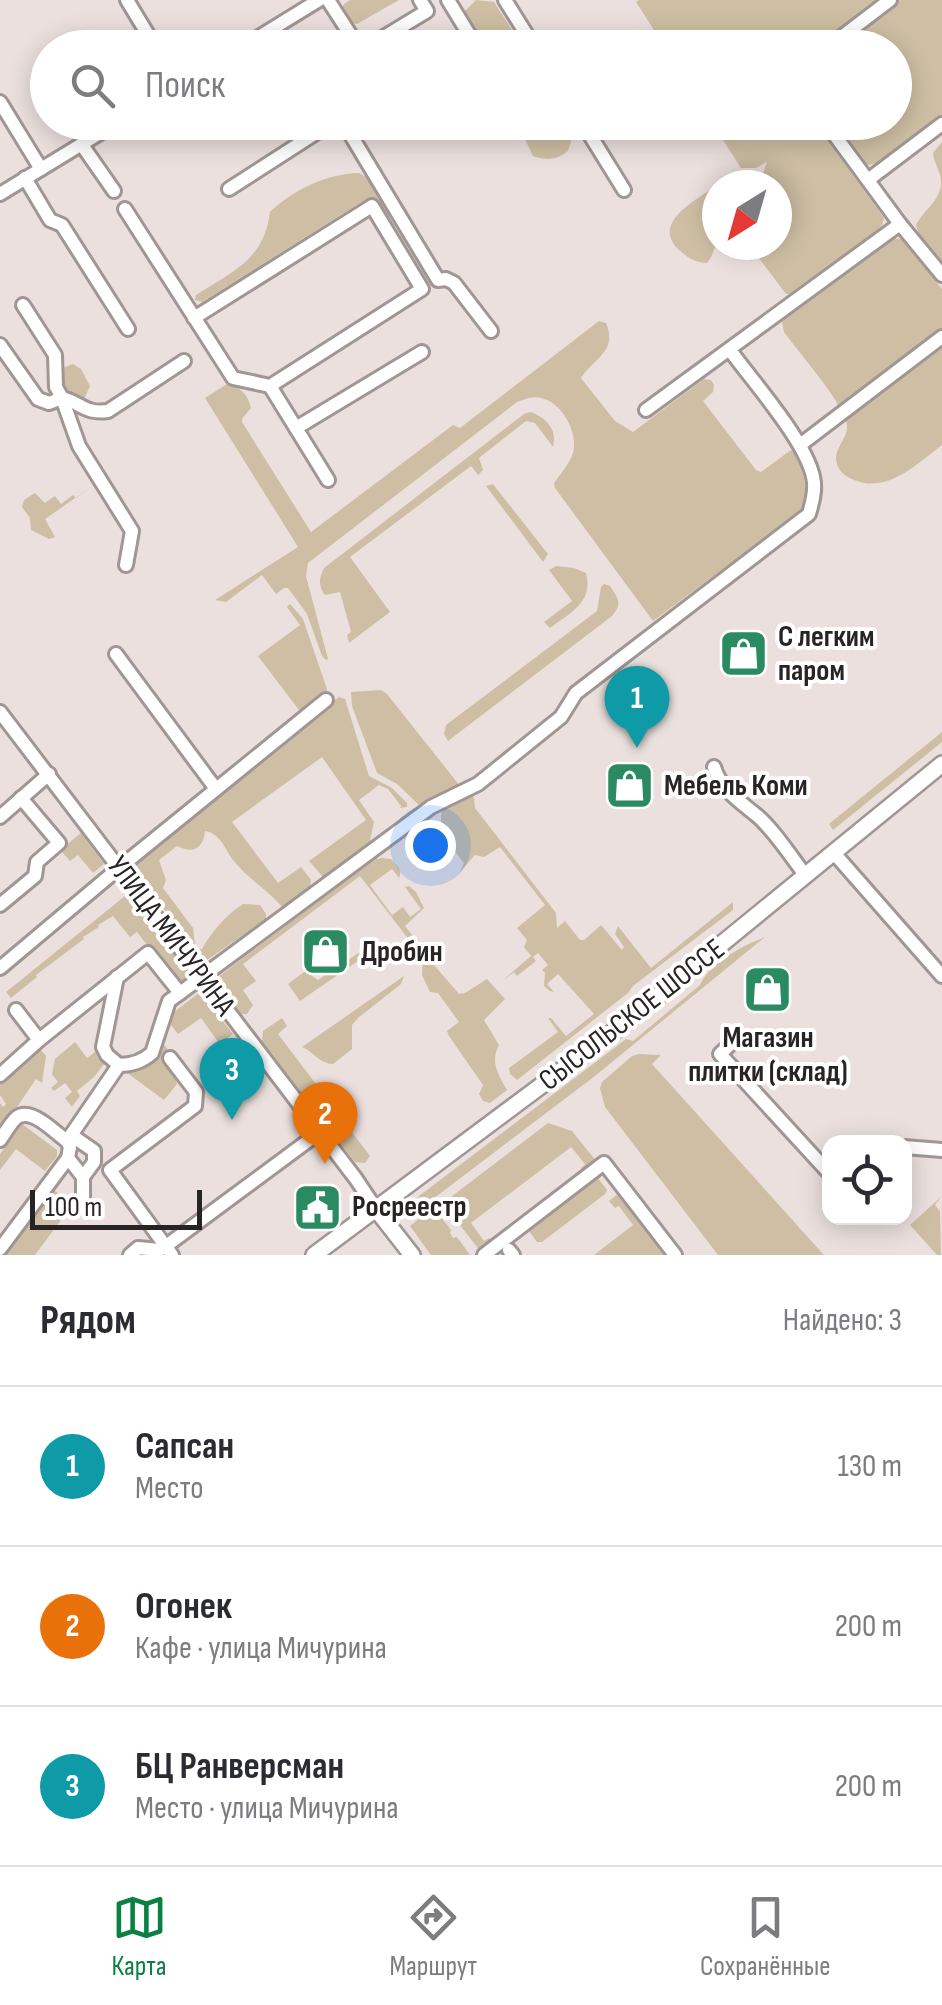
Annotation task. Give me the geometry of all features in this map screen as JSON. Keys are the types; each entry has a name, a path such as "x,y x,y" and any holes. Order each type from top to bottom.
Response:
{"main road":[{"name":"СЫСОЛЬСКОЕ ШОССЕ","path":"314,1255 621,1026 942,764"},
{"path":"376,1210 412,1255"}],"street":[{"path":"127,0 145,30"},
{"path":"270,30 319,0"},
{"path":"328,0 349,30"},
{"path":"393,30 426,11 420,0"},
{"path":"448,0 466,30"},
{"path":"505,0 524,30"},
{"path":"851,30 890,0"},
{"path":"0,102 40,169"},
{"path":"868,180 942,124"},
{"path":"0,194 90,140"},
{"path":"229,189 305,140"},
{"path":"354,140 438,280 454,283 491,331"},
{"path":"593,140 624,190"},
{"path":"838,140 942,274"},
{"path":"82,145 114,191"},
{"path":"25,178 50,220 62,224 128,329"},
{"path":"125,209 194,318 233,378 270,386 422,289 372,206 194,318"},
{"path":"646,410 900,224"},
{"path":"24,305 55,355 56,387 79,446 132,531 126,565"},
{"path":"800,445 942,337"},
{"path":"0,346 38,399 72,400 94,413 108,411 184,361"},
{"path":"0,1249 68,1158 69,1138 119,1066 145,1060 152,1053 170,1001 431,806 478,784 561,717 576,693 809,514 814,479 800,445 730,350"},
{"path":"296,428 422,352"},
{"path":"270,386 328,480"},
{"path":"116,654 216,790"},
{"path":"2,964 326,700"},
{"name":"УЛИЦА МИЧУРИНА","path":"0,712 376,1210"},
{"path":"714,766 716,775 738,801 756,814 806,876"},
{"path":"0,817 49,774"},
{"path":"0,905 35,876 37,862 59,844 21,798"},
{"path":"834,854 942,976"},
{"path":"0,1075 148,953 180,993"},
{"path":"117,977 103,1047 119,1066"},
{"path":"16,1010 39,1040"},
{"path":"737,1038 720,1054 822,1165"},
{"path":"169,1250 110,1170 195,1106 196,1092 170,1058"},
{"path":"0,1140 17,1116 27,1114 94,1151 94,1162 82,1178"},
{"path":"130,1255 138,1248 169,1250 320,1132"},
{"path":"912,1147 942,1150"},
{"path":"68,1158 82,1178 83,1200"},
{"path":"484,1255 604,1164 675,1255"}],"shaded area":[{"path":"350,0 399,0 357,24 349,23 341,10"},
{"path":"476,0 494,2 512,30 475,30 465,11"},
{"path":"881,0 844,30 654,30 636,2"},
{"path":"900,0 942,0 942,116 909,143 891,156 868,165 843,140 912,140 912,30 860,30"},
{"path":"525,140 571,140 568,151 560,156 533,156"},
{"path":"723,140 827,140 884,218 882,225 794,294 786,294 760,260 792,260 792,170 764,170 767,162 756,168 741,168"},
{"path":"942,142 942,264 919,237 916,225 940,190 933,153"},
{"path":"359,173 368,178 390,215 388,221 371,203 361,202 202,302 195,300 196,295 254,253 267,228 270,212 279,204 323,180"},
{"path":"702,196 702,260 709,260 707,263 688,257 671,239 673,221"},
{"path":"890,238 901,239 942,289 942,445 901,475 866,483 850,478 839,468 836,457 847,431 846,421 828,389 784,332 782,322"},
{"path":"599,321 606,323 609,341 603,354 581,378 615,421 633,432 704,379 711,380 713,392 703,401 756,470 761,472 791,450 795,452 805,488 802,510 653,621 555,488 554,483 573,453 572,433 566,417 555,405 532,398 517,402 308,563 306,576 328,659 322,656 307,614 288,588 276,594 262,575 226,602 215,600 298,547 205,398 227,384 246,395 251,408 242,422 311,532 453,425 460,428"},
{"path":"73,364 81,369 90,386 84,399 71,397 60,389 60,369"},
{"path":"530,412 549,425 554,435 553,447 535,423 526,421 479,458 483,470 478,475 471,466 350,557 390,612 349,643 347,635 351,632 340,592 325,595 321,588 324,568"},
{"path":"493,484 548,554 543,562 486,486"},
{"path":"35,493 45,503 55,496 61,504 73,495 76,498 45,519 55,537 49,539 31,530 30,518 22,507 24,500"},
{"path":"556,566 586,573 588,583 578,606 550,628 544,622 572,601 549,570"},
{"path":"604,584 610,586 618,601 612,616 448,741 444,734 446,725 597,611"},
{"path":"290,604 303,619 327,689 305,711 299,710 258,656 300,625 287,607"},
{"path":"381,690 460,786 420,806 397,784 377,773 352,706 351,692"},
{"path":"339,697 345,699 369,776 392,788 407,807 400,808 388,789 379,785 359,800 374,822 370,841 323,877 309,861 366,820 322,757 232,822 278,883 301,867 311,880 310,887 282,907 239,867 214,835 205,831 202,842 192,850 177,846 159,860 166,880 163,888 193,928 198,949 243,904 260,905 266,914 266,919 204,962 134,869 134,863"},
{"path":"942,732 942,742 833,830 829,824"},
{"path":"470,792 475,808 556,913 557,928 565,921 580,940 601,925 622,950 624,947 615,934 618,926 651,968 733,902 733,910 517,1080 509,1068 558,1032 548,1018 566,1036 594,1014 558,974 547,984 554,992 544,986 542,970 548,965 538,953 533,957 536,961 517,976 514,972 502,981 531,956 524,947 527,940 517,928 545,905 500,847 484,857 475,855 460,872 464,863 445,837 441,815 443,805"},
{"path":"81,833 104,864 93,873 78,855 70,861 60,850"},
{"path":"382,858 391,859 397,866 399,878 392,869 370,885 392,915 403,907 410,917 421,909 405,887 416,892 424,908 405,926 417,941 413,945 360,876 243,964 256,981 243,990 253,1005 247,1014 241,1014 217,978 337,886"},
{"path":"125,896 189,972 188,980 180,987 137,932 130,937 113,916 11,998 6,992"},
{"path":"765,937 595,1076 421,1208 419,1196 626,1039 633,1041 700,985 719,962"},
{"path":"374,950 300,1001 288,984 308,969 318,980 360,952"},
{"path":"423,957 459,994 487,979 505,999 484,1020 499,1045 495,1062 507,1090 490,1103 483,1101 479,1094 483,1085 449,1036 447,1031 459,1022 438,993 430,992 422,975"},
{"path":"404,976 401,984 352,1025 352,1049 333,1064 302,1047"},
{"path":"200,992 233,1034 221,1043 224,1050 201,1018 178,1034 167,1020"},
{"path":"282,1018 287,1026 278,1034 328,1100 315,1111 262,1041 263,1031"},
{"path":"75,1042 87,1058 96,1051 105,1063 77,1091 80,1096 72,1107 65,1098 72,1092 65,1083 54,1091 51,1088 58,1082 52,1074 55,1059"},
{"path":"164,1045 177,1084 164,1100 126,1072 146,1065"},
{"path":"41,1050 46,1056 42,1083 36,1079 0,1132 0,1103 3,1107 6,1104 0,1095 0,1083"},
{"path":"639,1054 661,1055 652,1064 824,1255 718,1255 605,1107 602,1082"},
{"path":"339,1115 370,1156 365,1163 355,1162 326,1125"},
{"path":"548,1123 572,1131 596,1161 595,1165 585,1173 581,1168 585,1164 571,1147 471,1223 484,1241 489,1238 492,1243 480,1251 443,1203"},
{"path":"22,1124 57,1150 45,1171 16,1149 0,1170 0,1154"},
{"path":"594,1178 607,1190 605,1194 537,1242 530,1227"},
{"path":"54,1190 73,1204 35,1255 6,1255"},
{"path":"618,1194 668,1255 594,1255 633,1225 619,1206 615,1208 609,1201"},
{"path":"942,1196 935,1205 940,1211 941,1255 937,1255 912,1223"},
{"path":"435,1209 453,1238 457,1237 470,1255 431,1255 410,1226"}],"place":[{"name":"С легким паром","path":"743,654"},
{"name":"Сапсан","path":"637,748"},
{"name":"Мебель Коми","path":"629,786"},
{"name":"Дробин","path":"326,952"},
{"name":"Магазин плитки (склад)","path":"768,989"},
{"name":"БЦ Ранверсман","path":"232,1120"},
{"name":"Огонек","path":"325,1164"},
{"name":"Росреестр","path":"317,1207"}]}
